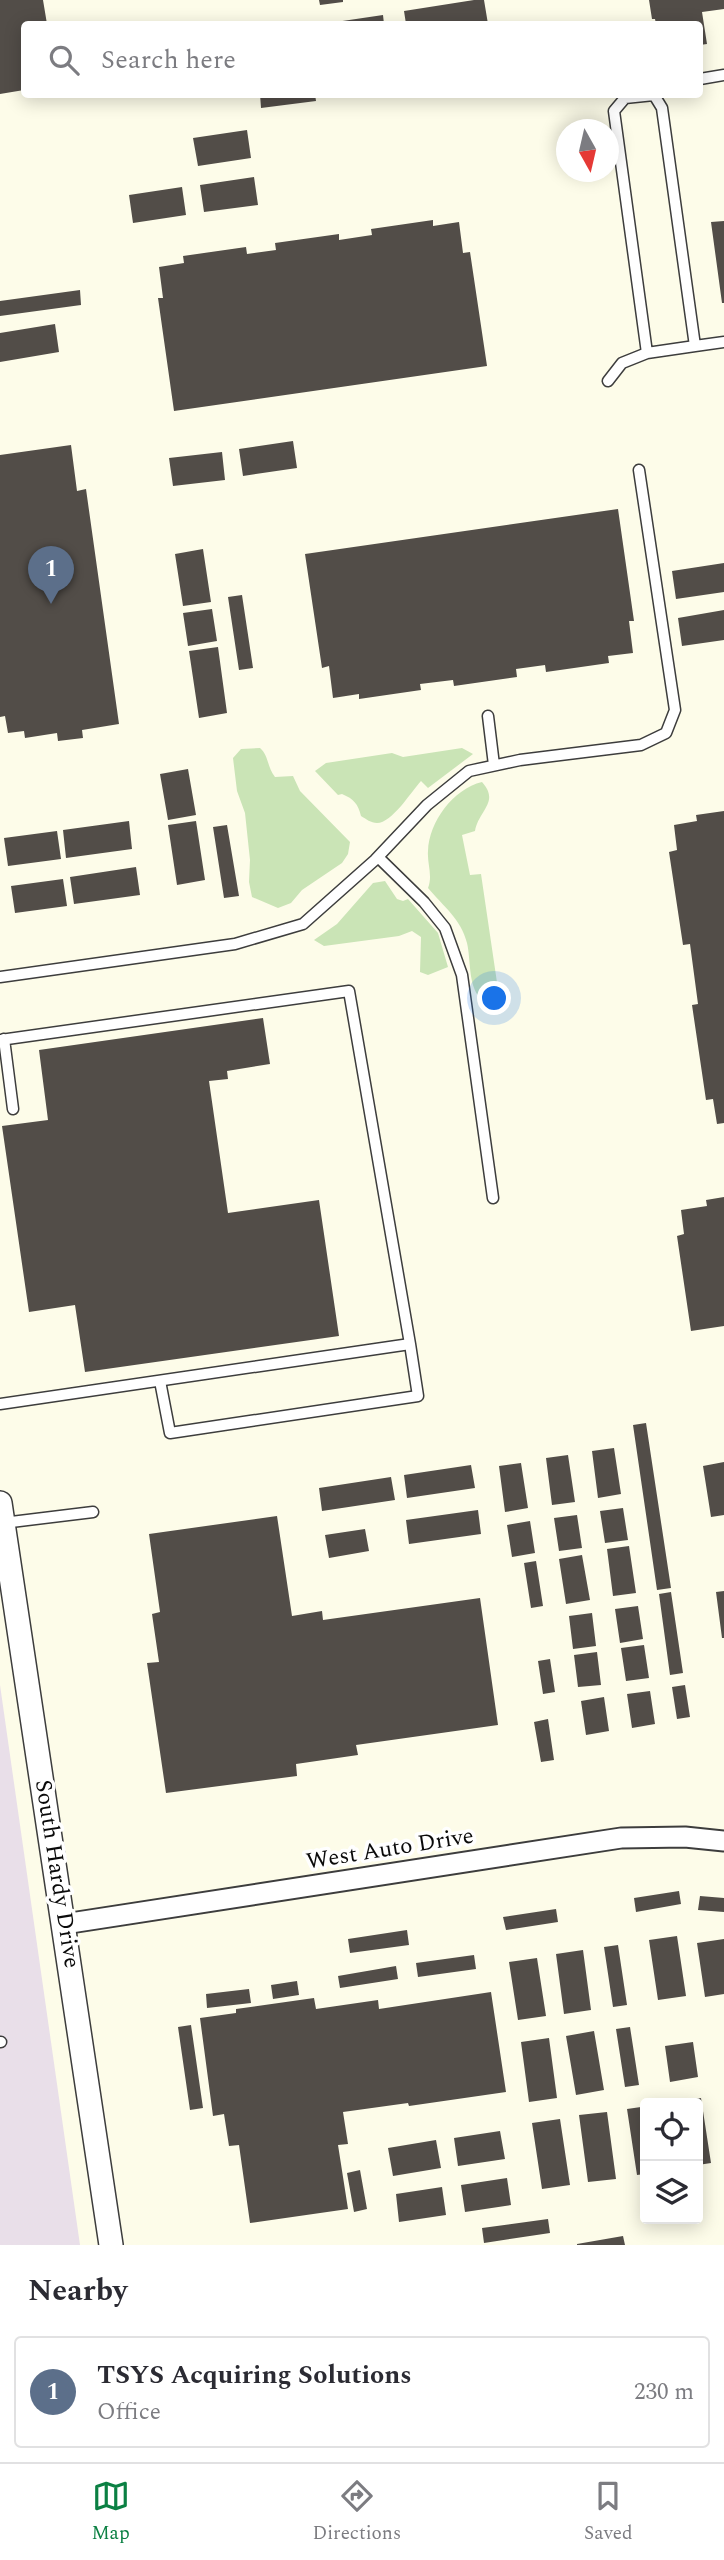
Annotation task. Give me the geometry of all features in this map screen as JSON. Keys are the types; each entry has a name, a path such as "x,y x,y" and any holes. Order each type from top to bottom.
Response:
{"street":[{"name":"South Hardy Drive","path":"1,1513 111,2245"},
{"name":"West Auto Drive","path":"64,1924 621,1838 685,1837 724,1841"}],"lane":[{"path":"703,78 724,75"},
{"path":"625,98 614,111 647,353"},
{"path":"656,98 662,108 695,346"},
{"path":"608,381 622,363 647,353 724,342"},
{"path":"0,976 235,944 303,924 378,857 427,805 469,771 494,765 641,745 666,733 675,710 639,470"},
{"path":"488,716 494,765"},
{"path":"378,857 424,902 445,928 462,975 493,1198"},
{"path":"13,1109 2,1040 349,991 418,1396 170,1433 160,1381"},
{"path":"0,1404 410,1344"},
{"path":"1,1513 93,1512"}],"shaded area":[{"path":"0,1685 80,2245 0,2245"}],"green space":[{"path":"260,748 275,777 293,776 300,791 350,842 348,854 342,863 302,890 291,903 278,908 252,897 245,813 237,791 233,758 241,749"},
{"path":"462,748 473,754 428,788 421,781 395,813 377,823 361,816 352,800 342,794 338,795 315,771 326,763 392,753 403,757"},
{"path":"482,782 487,789 489,801 475,831 462,835 470,875 481,874 499,996 480,998 473,986 464,934 456,920 428,888 428,856 429,840 444,808 461,792"},
{"path":"385,881 397,899 408,899 438,933 448,967 428,975 420,972 421,937 412,931 399,936 324,946 314,940 337,924 373,883"}],"building":[{"path":"0,0 43,0 46,21 21,21 21,90 0,94"},
{"path":"319,0 343,0 343,2 320,5"},
{"path":"484,0 488,21 406,21 404,11"},
{"path":"649,0 724,0 724,9 702,12 707,44 703,45 703,21 652,19"},
{"path":"383,15 384,21 342,21"},
{"path":"260,98 316,98 316,101 261,108"},
{"path":"247,130 251,158 198,166 193,138"},
{"path":"254,177 258,205 204,212 200,185"},
{"path":"182,187 186,215 133,223 129,195"},
{"path":"433,220 433,226 459,222 463,253 470,252 487,366 174,411 158,298 163,298 159,267 184,263 183,256 246,247 247,254 276,250 275,243 339,234 339,240 372,235 371,229"},
{"path":"724,221 724,303 722,303 711,222"},
{"path":"80,290 81,305 0,316 0,301"},
{"path":"55,324 59,352 0,362 0,333"},
{"path":"293,441 297,468 243,476 239,449"},
{"path":"71,445 77,491 86,489 119,724 82,730 83,738 58,741 57,733 25,738 24,731 8,733 5,716 0,717 0,455"},
{"path":"222,452 225,480 173,486 169,458"},
{"path":"618,509 634,621 629,621 633,653 608,656 609,663 546,672 545,665 516,669 517,677 454,686 453,680 420,684 421,690 359,699 359,694 333,698 329,666 322,668 305,554"},
{"path":"203,549 211,602 183,606 175,554"},
{"path":"724,563 724,592 676,599 672,571"},
{"path":"242,595 253,668 239,670 228,597"},
{"path":"212,609 217,641 188,646 183,613"},
{"path":"724,610 724,640 682,646 678,618"},
{"path":"218,647 227,713 199,718 189,651"},
{"path":"188,769 196,815 168,820 160,774"},
{"path":"724,811 724,1123 717,1124 713,1099 706,1100 692,1005 698,1004 690,944 683,945 669,852 677,850 674,825 697,821 696,815"},
{"path":"129,821 132,849 66,858 63,830"},
{"path":"196,821 205,880 177,885 168,825"},
{"path":"227,825 239,896 224,898 213,827"},
{"path":"57,831 61,859 8,866 4,838"},
{"path":"136,867 140,895 74,904 70,877"},
{"path":"63,879 67,906 15,913 11,886"},
{"path":"263,1018 270,1064 227,1071 228,1079 209,1081 228,1213 319,1200 339,1336 85,1372 75,1305 29,1312 2,1126 48,1120 39,1050"},
{"path":"724,1197 724,1326 691,1331 677,1236 684,1234 681,1210 707,1206 706,1200"},
{"path":"646,1423 671,1588 657,1590 633,1425"},
{"path":"614,1448 621,1494 598,1498 592,1451"},
{"path":"568,1455 575,1502 552,1505 546,1458"},
{"path":"724,1462 724,1515 711,1517 703,1466"},
{"path":"521,1463 528,1508 505,1512 499,1466"},
{"path":"471,1465 475,1488 407,1498 404,1475"},
{"path":"391,1477 395,1500 322,1511 319,1488"},
{"path":"623,1508 628,1540 605,1543 600,1511"},
{"path":"478,1510 481,1534 409,1544 406,1520"},
{"path":"577,1515 582,1548 559,1551 554,1518"},
{"path":"277,1516 292,1616 322,1611 323,1620 480,1598 498,1725 356,1745 358,1755 296,1764 297,1776 166,1793 147,1663 159,1662 152,1614 160,1612 149,1534"},
{"path":"530,1521 535,1553 512,1557 507,1525"},
{"path":"365,1529 369,1551 329,1558 325,1535"},
{"path":"629,1546 636,1593 613,1596 607,1549"},
{"path":"582,1555 590,1600 566,1604 559,1559"},
{"path":"536,1561 543,1606 531,1608 524,1563"},
{"path":"724,1591 724,1638 722,1638 716,1592"},
{"path":"671,1592 683,1673 670,1675 659,1594"},
{"path":"638,1606 643,1639 620,1643 615,1609"},
{"path":"592,1613 596,1646 573,1649 569,1616"},
{"path":"644,1645 649,1678 626,1681 621,1648"},
{"path":"597,1652 601,1685 578,1687 574,1655"},
{"path":"550,1659 555,1692 543,1694 538,1661"},
{"path":"685,1685 690,1717 677,1719 672,1687"},
{"path":"650,1691 655,1724 632,1728 627,1694"},
{"path":"604,1697 609,1731 586,1735 581,1701"},
{"path":"548,1719 554,1760 541,1762 534,1722"},
{"path":"679,1891 681,1904 636,1912 634,1898"},
{"path":"700,1896 724,1898 724,1912 698,1910"},
{"path":"556,1909 558,1922 506,1930 503,1917"},
{"path":"407,1930 409,1945 350,1953 348,1939"},
{"path":"677,1936 686,1996 658,2000 649,1940"},
{"path":"724,1939 724,1994 705,1997 697,1943"},
{"path":"618,1945 627,2005 613,2007 604,1947"},
{"path":"583,1950 591,2010 564,2014 556,1954"},
{"path":"474,1955 476,1969 418,1977 416,1963"},
{"path":"537,1958 546,2016 518,2020 509,1962"},
{"path":"396,1966 398,1979 340,1988 338,1976"},
{"path":"297,1981 299,1995 273,1999 271,1985"},
{"path":"249,1989 251,2003 207,2008 206,1994"},
{"path":"491,1992 506,2092 343,2112 348,2144 338,2145 348,2209 250,2223 239,2145 229,2146 224,2114 213,2116 200,2018 236,2013 236,2009 314,1998 316,2009 378,2000 379,2009"},
{"path":"191,2025 203,2108 190,2110 178,2027"},
{"path":"630,2027 639,2085 625,2087 616,2029"},
{"path":"594,2031 604,2090 576,2095 566,2036"},
{"path":"549,2038 557,2098 529,2102 521,2042"},
{"path":"693,2042 698,2077 670,2082 665,2046"},
{"path":"640,2107 640,2175 637,2175 627,2109"},
{"path":"703,2111 711,2163 703,2164"},
{"path":"607,2112 616,2179 588,2182 579,2115"},
{"path":"560,2119 570,2185 542,2189 532,2123"},
{"path":"500,2131 505,2159 458,2166 454,2138"},
{"path":"436,2140 441,2168 393,2176 388,2148"},
{"path":"360,2170 367,2209 354,2212 347,2173"},
{"path":"507,2178 511,2205 465,2212 461,2185"},
{"path":"442,2187 446,2215 399,2222 396,2194"},
{"path":"548,2219 550,2233 484,2243 482,2228"},
{"path":"623,2236 625,2245 577,2245 577,2244"}],"place":[{"name":"TSYS Acquiring Solutions","path":"51,604"}]}
